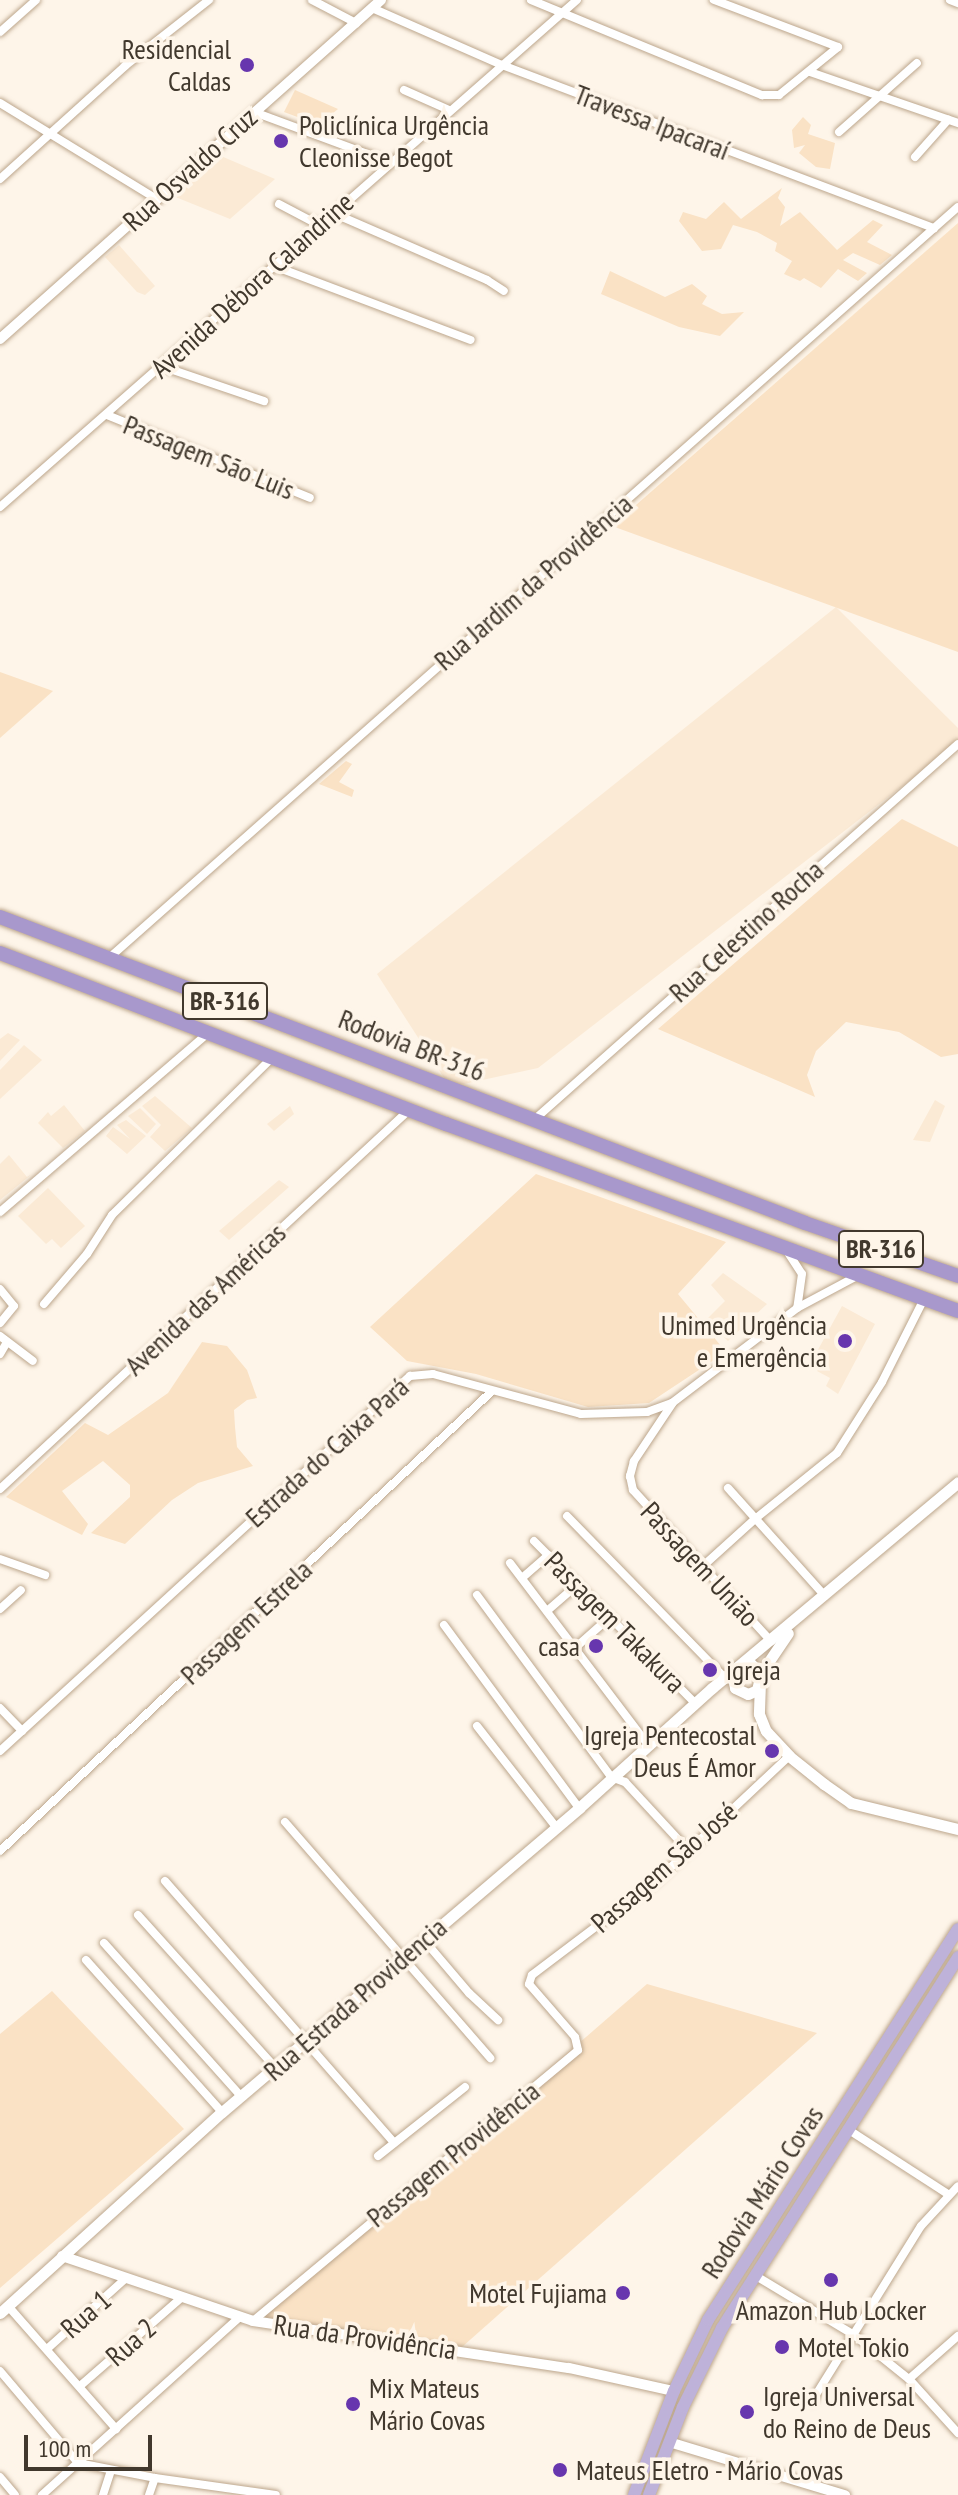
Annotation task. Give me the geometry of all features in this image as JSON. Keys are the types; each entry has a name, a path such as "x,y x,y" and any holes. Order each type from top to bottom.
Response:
{"highway":[{"name":"Rodovia BR-316","path":"0,917 805,1223 958,1276"},
{"name":"BR-316","path":"0,953 786,1250 958,1311"}],"main road":[{"name":"Rua Estrada Providencia","path":"4,2310 222,2112 579,1808 712,1688 795,1622 958,1482"},
{"name":"Rua Estrada Providencia","path":"761,1678 795,1622"},
{"path":"735,1688 732,1672 751,1664 761,1678 761,1723 789,1756 851,1803 958,1829"},
{"path":"712,1688 735,1688 748,1694 757,1690 761,1678"},
{"name":"Rodovia Mário Covas","path":"634,2495 669,2442 674,2391 708,2320 958,1929"},
{"name":"Rodovia Mário Covas","path":"649,2495 649,2475 670,2421 700,2367 958,1957"}],"street":[{"path":"0,32 36,0"},
{"path":"0,179 125,66 209,0"},
{"path":"312,0 356,23"},
{"name":"Rua Osvaldo Cruz","path":"0,339 381,0"},
{"path":"531,0 762,95 779,95 838,47 830,41 714,0"},
{"name":"Avenida Débora Calandrine","path":"0,507 577,0"},
{"path":"950,0 958,3"},
{"name":"Travessa Ipacaraí","path":"372,8 502,65 934,228"},
{"path":"839,132 917,63"},
{"path":"810,72 958,123"},
{"path":"404,90 449,110"},
{"path":"0,103 155,198"},
{"path":"254,112 389,162"},
{"path":"915,157 948,120"},
{"path":"279,204 319,225"},
{"name":"Rua Jardim da Providência","path":"109,958 958,207"},
{"path":"333,213 487,280 504,291"},
{"path":"274,266 471,340"},
{"path":"161,366 264,401"},
{"name":"Passagem São Luis","path":"107,415 310,498"},
{"name":"Rua Celestino Rocha","path":"535,1119 958,744"},
{"path":"0,1212 208,1033"},
{"path":"44,1304 87,1254 112,1215 273,1057"},
{"name":"Avenida das Américas","path":"0,1489 409,1109"},
{"path":"786,1250 802,1274 797,1308"},
{"name":"Estrada do Caixa Pará","path":"0,1751 415,1373 433,1374 581,1414 626,1415 672,1403 797,1308 857,1276"},
{"path":"0,1289 14,1306 0,1323"},
{"path":"703,1566 755,1519 825,1466 845,1444 882,1382 924,1299"},
{"path":"0,1354 4,1339 33,1361"},
{"name":"Passagem Estrela","path":"0,1851 491,1392"},
{"name":"Passagem União","path":"672,1403 634,1461 630,1483 645,1506 771,1641"},
{"path":"728,1488 825,1596"},
{"path":"567,1516 732,1672"},
{"name":"Passagem Takakura","path":"534,1541 695,1703"},
{"path":"522,1578 548,1555"},
{"path":"0,1559 45,1575"},
{"path":"510,1563 648,1745"},
{"path":"547,1611 577,1585"},
{"path":"0,1609 21,1590"},
{"path":"477,1595 611,1777 625,1782 688,1850"},
{"path":"575,1648 610,1617"},
{"path":"444,1625 579,1808"},
{"path":"0,1708 22,1731"},
{"path":"477,1726 555,1826"},
{"name":"Passagem São José","path":"535,1973 655,1882 789,1756"},
{"path":"285,1822 490,2058"},
{"path":"165,1881 394,2143"},
{"path":"138,1915 275,2067"},
{"path":"424,1940 469,1993 498,2020"},
{"path":"104,1943 241,2096"},
{"path":"86,1960 222,2112"},
{"name":"Passagem Providência","path":"253,2321 578,2050 575,2037 529,1984 535,1973"},
{"path":"378,2156 465,2087"},
{"path":"849,2130 948,2194"},
{"path":"812,2401 921,2226 958,2186"},
{"name":"Rua da Providência","path":"62,2256 253,2321 569,2368 674,2391"},
{"path":"756,2276 854,2335 909,2379 958,2433"},
{"name":"Rua 1","path":"47,2349 125,2279"},
{"name":"Rua 2","path":"80,2386 181,2298"},
{"path":"4,2310 47,2349 116,2429"},
{"path":"42,2495 240,2317"},
{"path":"909,2379 958,2336"},
{"path":"0,2371 78,2463 111,2471 276,2495"},
{"path":"669,2442 845,2495"},
{"path":"103,2495 111,2471"},
{"path":"0,2477 15,2495"},
{"path":"149,2495 155,2478"}],"shaded area":[{"path":"295,90 338,109 319,125 284,112"},
{"path":"803,117 811,125 808,134 835,143 830,169 816,167 799,153 805,145 794,148 792,130"},
{"path":"221,156 275,179 230,219 173,196"},
{"path":"782,188 778,198 785,207 780,226 800,212 837,250 873,220 883,225 867,242 892,255 880,265 853,253 843,260 867,273 858,281 838,269 821,288 804,278 800,281 784,274 792,261 775,251 777,243 757,232 733,225 721,249 702,251 679,221 683,212 706,219 724,202 741,219"},
{"path":"958,223 958,652 612,526"},
{"path":"119,245 155,286 145,295 137,292 105,257"},
{"path":"610,271 665,297 692,284 707,296 702,304 722,314 744,312 720,336 679,327 601,294"},
{"path":"836,607 958,728 958,743 538,1068 450,1087 377,974"},
{"path":"0,672 53,691 0,738"},
{"path":"346,761 352,764 339,782 354,790 352,797 319,784"},
{"path":"902,819 958,847 958,1054 941,1057 899,1032 846,1022 816,1051 807,1075 815,1097 658,1029"},
{"path":"8,1033 20,1040 0,1061 0,1039"},
{"path":"24,1045 42,1060 0,1099 0,1070"},
{"path":"155,1096 192,1128 165,1151 150,1137 161,1125 142,1106"},
{"path":"935,1100 945,1106 930,1142 913,1140"},
{"path":"64,1105 85,1131 63,1148 38,1123 48,1112 51,1116"},
{"path":"290,1106 294,1114 274,1131 267,1124"},
{"path":"140,1108 156,1124 147,1134 128,1116"},
{"path":"126,1120 146,1136 127,1154 106,1136 113,1127 130,1139 117,1125"},
{"path":"9,1155 27,1177 32,1174 0,1200 0,1164"},
{"path":"536,1174 726,1242 678,1294 726,1352 649,1403 588,1407 476,1374 407,1361 370,1327"},
{"path":"279,1180 289,1187 229,1240 219,1231"},
{"path":"48,1188 85,1226 61,1248 52,1239 46,1244 18,1216"},
{"path":"723,1273 767,1304 728,1341 706,1320 725,1301 711,1285"},
{"name":"Unimed Urgência e Emergência","path":"842,1306 875,1324 838,1394 826,1386 830,1378 817,1371 822,1362 814,1357"},
{"path":"202,1342 227,1346 247,1370 257,1398 247,1400 234,1410 235,1427 237,1447 253,1466 198,1483 172,1500 125,1544 91,1533 130,1497 130,1485 103,1461 62,1491 88,1524 82,1535 6,1497 85,1423 108,1435 168,1393"},
{"path":"647,1984 817,2033 462,2347 264,2317"},
{"path":"52,1991 184,2129 0,2288 0,2034"}],"place":[{"name":"Residencial Caldas","path":"247,65"},
{"name":"Policlínica Urgência Cleonisse Begot","path":"281,141"},
{"name":"Unimed Urgência e Emergência","path":"845,1341"},
{"name":"casa","path":"596,1646"},
{"name":"igreja","path":"710,1670"},
{"name":"Igreja Pentecostal Deus É Amor","path":"772,1751"},
{"name":"Amazon Hub Locker","path":"831,2280"},
{"name":"Motel Fujiama","path":"623,2293"},
{"name":"Motel Tokio","path":"782,2347"},
{"name":"Mix Mateus Mário Covas","path":"353,2404"},
{"name":"Igreja Universal do Reino de Deus","path":"747,2412"},
{"name":"Mateus Eletro - Mário Covas","path":"560,2470"}]}
